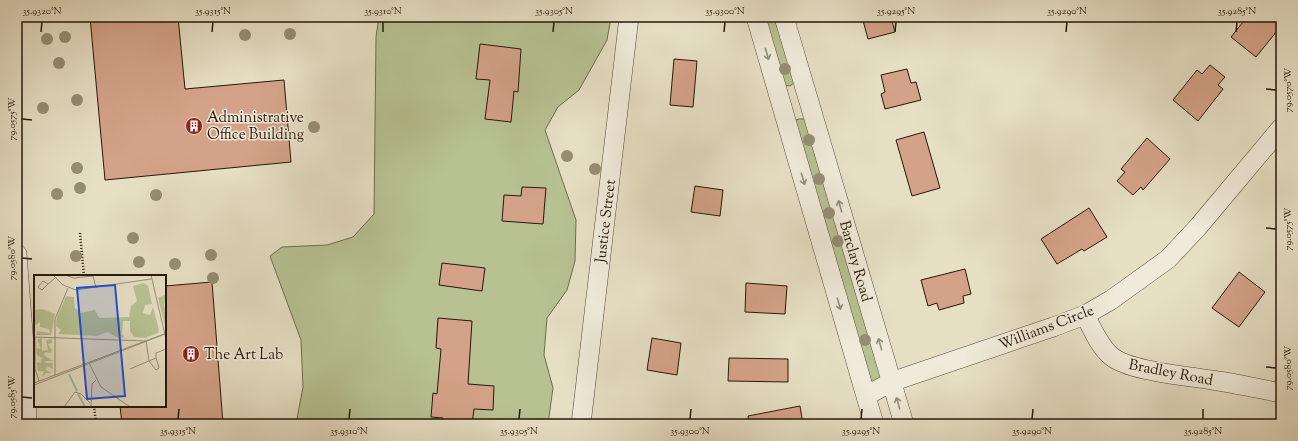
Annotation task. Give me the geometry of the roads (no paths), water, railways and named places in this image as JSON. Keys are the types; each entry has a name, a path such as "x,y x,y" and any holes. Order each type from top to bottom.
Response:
{"street":[{"name":"Justice Street","path":"581,424 629,17"},
{"name":"Barclay Road","path":"756,17 874,424"},
{"name":"Barclay Road","path":"784,17 904,424"},
{"path":"782,105 808,97"},
{"name":"Williams Circle","path":"866,396 891,382 1085,315 1111,300 1168,259 1198,227 1281,128"},
{"path":"17,254 26,371 26,424"},
{"name":"Bradley Road","path":"1085,315 1104,350 1110,356 1127,365 1281,393"}],"place":[{"name":"Administrative Office Building","path":"194,126"},
{"name":"The Art Lab","path":"191,354"}]}
